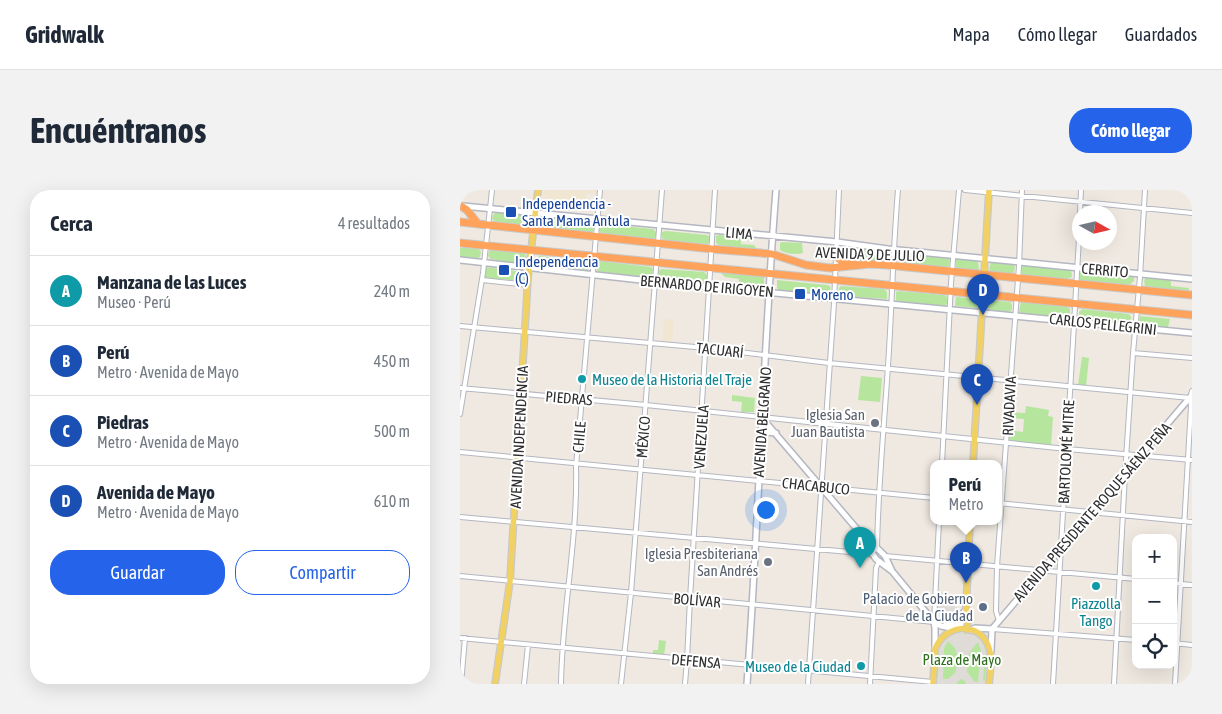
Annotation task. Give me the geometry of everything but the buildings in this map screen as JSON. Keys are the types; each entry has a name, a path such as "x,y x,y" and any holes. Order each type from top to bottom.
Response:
{"highway":[{"path":"461,206 467,210 478,224"},
{"name":"AVENIDA 9 DE JULIO","path":"460,222 772,254 806,265 836,268 863,265 893,266 1192,295"},
{"name":"AVENIDA 9 DE JULIO","path":"460,243 892,287 1192,315"},
{"path":"836,257 842,261 863,265"}],"main road":[{"name":"AVENIDA INDEPENDENCIA","path":"495,684 510,581 529,268 538,190"},
{"path":"974,460 989,191"},
{"path":"970,525 966,610 969,630 982,636 991,653 989,684"},
{"path":"933,683 934,649 943,636 958,629"},
{"name":"BOLÍVAR","path":"958,629 969,630"}],"street":[{"path":"460,414 462,388 482,280 492,190"},
{"name":"CHILE","path":"561,684 562,648 575,526 577,463 600,190"},
{"name":"MÉXICO","path":"622,684 636,533 662,190"},
{"name":"VENEZUELA","path":"684,684 714,231 715,190"},
{"name":"AVENIDA BELGRANO","path":"747,684 753,605 761,417 776,190"},
{"path":"808,684 836,268 839,190"},
{"path":"874,551 880,493 898,190"},
{"path":"942,460 950,292 959,190"},
{"path":"965,190 989,191 1192,214"},
{"name":"RIVADAVIA","path":"1002,483 1018,278 1022,190"},
{"path":"1081,190 1081,205"},
{"path":"1114,684 1126,454 1145,190"},
{"name":"LIMA","path":"461,206 837,242 1019,262"},
{"name":"BARTOLOMÉ MITRE","path":"1053,684 1078,250"},
{"name":"BERNARDO DE IRIGOYEN","path":"460,260 1015,316"},
{"name":"CERRITO","path":"1019,262 1192,279"},
{"path":"482,280 528,285"},
{"name":"CARLOS PELLEGRINI","path":"1015,316 1192,333"},
{"name":"TACUARÍ","path":"460,326 706,348 829,363 1130,394 1191,396"},
{"path":"1133,353 1192,358"},
{"name":"PIEDRAS","path":"462,388 1190,460"},
{"path":"1177,624 1190,460 1191,396"},
{"name":"AVENIDA PRESIDENTE ROQUE SÁENZ PEÑA","path":"992,629 1191,396"},
{"path":"761,417 874,551 879,561 892,571 934,622"},
{"path":"761,436 767,432 776,433"},
{"name":"CHACABUCO","path":"460,452 930,498"},
{"path":"1002,503 1192,522"},
{"path":"460,517 575,526 755,544 874,551 885,556 937,562 1132,579"},
{"path":"934,649 939,525"},
{"name":"RIVADAVIA","path":"999,525 996,611 999,621"},
{"path":"870,684 876,568 879,561 882,561 885,556"},
{"path":"885,556 892,571"},
{"name":"BOLÍVAR","path":"460,576 960,625 963,613 966,610"},
{"path":"1177,584 1192,585"},
{"name":"BOLÍVAR","path":"934,622 940,626 958,629"},
{"name":"BOLÍVAR","path":"969,630 975,628 992,629"},
{"path":"991,653 992,629 1132,640"},
{"name":"DEFENSA","path":"460,638 933,683"},
{"path":"461,684 465,638"},
{"path":"1177,643 1192,645"},
{"path":"524,684 528,645"},
{"path":"1175,669 1175,684"}],"shaded area":[{"path":"543,190 597,190 597,194 587,193 585,211 546,208 547,198 542,197"},
{"path":"664,319 674,320 672,344 662,343"},
{"path":"938,592 948,593 948,607 951,606 951,596 956,596 955,607 958,608 958,613 937,611"},
{"name":"Plaza de Mayo","path":"950,634 973,634 985,645 987,656 985,656 983,680 985,684 966,684 961,679 956,684 936,684 939,644","holes":["948,641 955,648 957,655 956,672 948,679 943,679 944,648","978,642 981,650 978,682 975,682 967,672 968,656"]}],"green space":[{"path":"496,212 527,215 531,219 530,224 527,226 496,222 492,219"},
{"path":"546,218 591,222 594,225 593,231 590,233 544,229 541,226 542,220"},
{"path":"603,224 653,229 656,232 656,237 652,239 603,234 599,231 600,226"},
{"path":"662,232 707,235 710,237 710,242 707,244 665,240 662,238"},
{"path":"716,236 753,237 753,241 741,240 741,244 754,245 757,249 719,245 716,243"},
{"path":"780,243 802,243 803,253 791,254 780,250"},
{"path":"843,246 886,251 889,253 889,260 884,262 847,260 840,257"},
{"path":"460,248 478,248 481,252 480,257 460,257"},
{"path":"489,251 524,253 526,256 525,262 521,264 491,259 488,256"},
{"path":"898,254 948,257 950,260 949,266 946,268 901,264 898,262"},
{"path":"539,256 588,261 591,263 588,270 539,266 536,263"},
{"path":"958,258 978,261 979,269 977,271 956,268 956,260"},
{"path":"599,261 651,267 653,269 652,276 599,272 596,269"},
{"path":"991,262 1012,264 1015,266 1014,272 1013,274 991,272 989,269"},
{"path":"1025,265 1071,269 1072,277 1066,279 1022,275 1022,267"},
{"path":"485,267 524,272 523,281 485,278"},
{"path":"659,270 704,272 708,276 707,280 703,283 662,279 658,276"},
{"path":"1080,272 1130,276 1134,277 1134,281 1129,285 1079,280"},
{"path":"721,273 762,276 764,277 764,286 761,288 721,285 727,281 739,283 739,279 725,277"},
{"path":"1146,277 1171,280 1171,286 1189,289 1188,291 1145,286 1144,281"},
{"path":"777,280 827,285 830,286 831,292 827,295 779,290 777,288"},
{"path":"841,286 884,289 887,292 887,299 840,296 838,294"},
{"path":"896,292 944,295 947,297 947,304 944,306 898,302 896,300"},
{"path":"956,297 976,299 978,302 977,308 955,306"},
{"path":"988,300 1010,302 1012,310 1003,312 992,310 987,307"},
{"path":"1021,302 1067,307 1070,309 1070,315 1065,318 1021,313 1019,311"},
{"path":"1082,309 1129,314 1131,322 1128,324 1080,319 1079,312"},
{"path":"1140,316 1170,319 1168,327 1165,328 1141,325 1139,322"},
{"path":"1082,357 1089,358 1086,386 1078,385"},
{"path":"861,376 882,378 880,402 858,400"},
{"path":"732,395 755,398 754,412 741,412 742,402 732,401"},
{"path":"1026,406 1049,410 1048,416 1053,417 1051,445 1010,442 1008,440 1009,430 1023,432 1024,419 1010,418 1010,412 1025,413"},
{"name":"Plaza de Mayo","path":"955,633 967,634 981,642 986,656 985,684 936,684 937,649"},
{"path":"659,640 666,641 664,656 653,655 653,650 658,650"}],"place":[{"name":"Independencia - Santa Mama Antula","path":"511,212"},
{"name":"Independencia (C)","path":"504,270"},
{"name":"Moreno","path":"800,294"},
{"name":"Avenida de Mayo","path":"983,315"},
{"name":"Museo de la Historia del Traje","path":"582,379"},
{"name":"Piedras","path":"977,405"},
{"name":"Iglesia San Juan Bautista","path":"875,423"},
{"name":"Iglesia Presbiteriana San Andrés","path":"768,562"},
{"name":"Manzana de las Luces","path":"860,568"},
{"name":"Perú","path":"966,583"},
{"name":"Piazzolla Tango","path":"1096,586"},
{"name":"Palacio de Gobierno de la Ciudad","path":"983,607"},
{"name":"Museo de la Ciudad","path":"861,666"}]}
